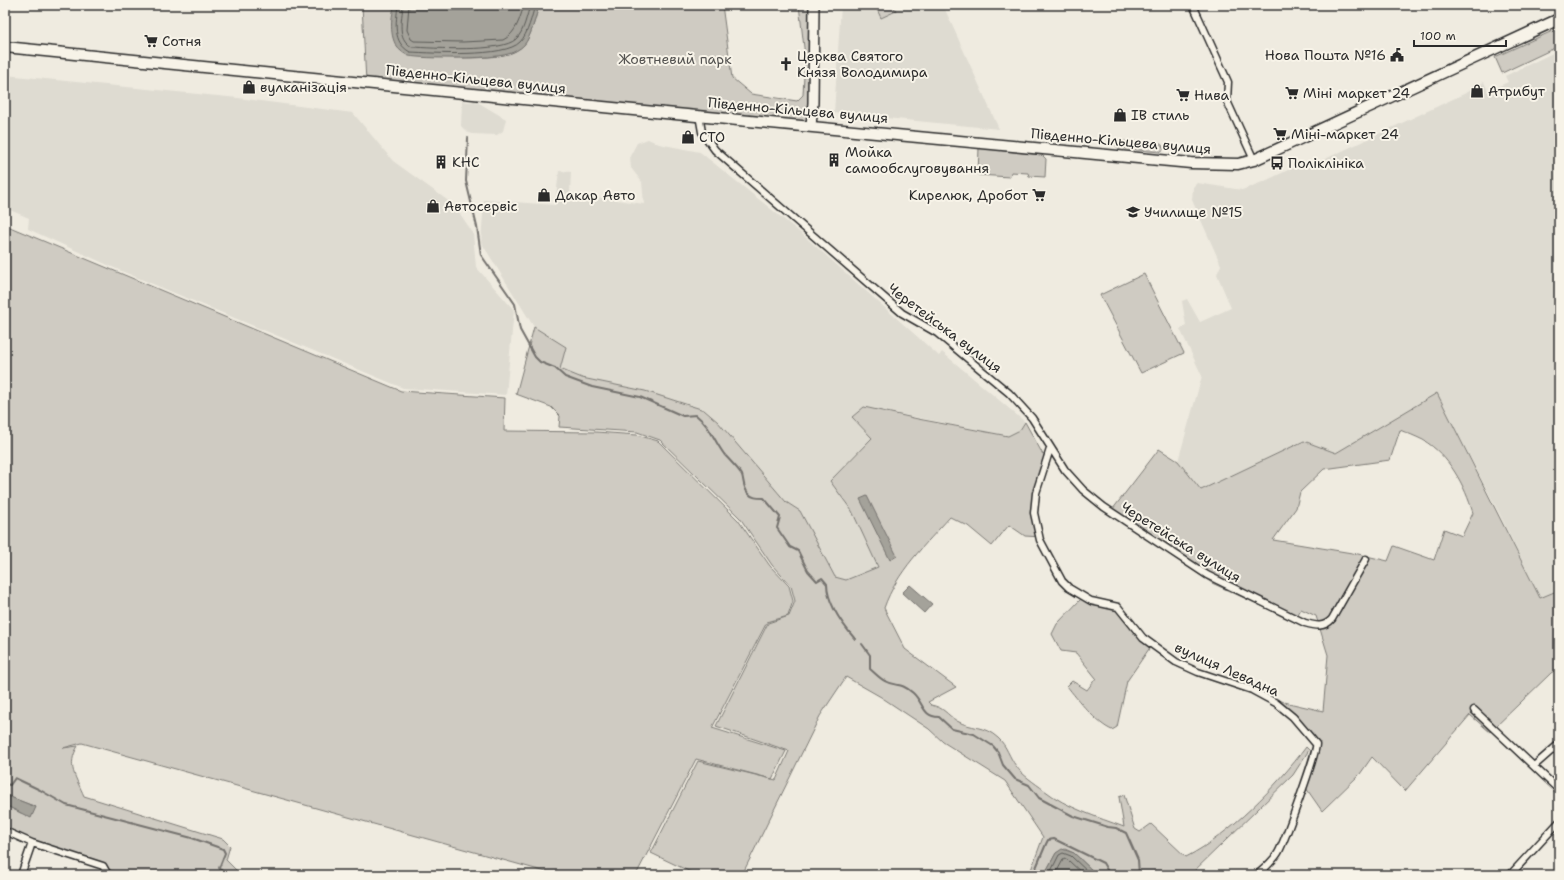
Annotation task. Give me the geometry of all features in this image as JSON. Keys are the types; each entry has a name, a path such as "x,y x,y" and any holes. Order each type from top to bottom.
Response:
{"main road":[{"name":"Південно-Кільцева вулиця","path":"5,47 1191,163 1238,164 1254,160 1559,19"}],"street":[{"path":"811,126 813,103 814,5"},
{"path":"1193,5 1228,82 1227,101 1254,160"},
{"name":"Черетейська вулиця","path":"700,115 702,132 715,150 902,313 937,333 1004,388 1029,413 1050,449 1065,470 1083,490 1132,527 1220,582 1310,624 1322,626 1329,623 1338,611 1366,558"},
{"name":"вулиця Левадна","path":"1050,449 1036,493 1034,513 1040,540 1055,572 1062,581 1069,588 1091,601 1118,607 1143,638 1176,662 1198,672 1261,694 1280,705 1293,717 1316,744 1317,748 1307,773 1304,788 1279,851 1257,875"},
{"path":"1474,710 1559,790"},
{"path":"1534,766 1559,744"},
{"path":"1510,875 1559,822"},
{"path":"5,831 32,843 103,866 108,875"},
{"path":"21,875 32,843"}],"shaded area":[{"path":"841,5 943,5 999,129 834,113"},
{"path":"1559,50 1559,590 1540,598 1500,515 1437,394 1336,453 1304,441 1201,490 1178,461 1202,376 1180,329 1186,326 1182,301 1187,299 1200,322 1231,308 1217,274 1221,265 1192,200 1193,187 1197,183 1242,190 1303,163 1306,168 1468,92 1484,82 1488,91 1508,82 1505,76"},
{"path":"5,75 238,98 353,113 393,161 454,205 473,233 476,267 514,310 506,395 403,388 119,270 28,229 29,218 5,208"},
{"path":"474,100 506,119 503,131 497,135 472,134 468,133 461,126 462,101 472,102"},
{"path":"648,139 659,144 700,152 802,234 939,356 942,352 1025,422 1020,430 1008,436 864,407 852,417 872,438 830,481 852,511 878,567 846,580 835,577 800,511 786,502 718,422 704,410 644,391 582,378 560,369 566,347 534,327 481,242 484,200 555,205 559,171 571,172 570,193 644,204 642,182 631,168 630,156 637,143"}],"green space":[{"name":"Жовтневий парк","path":"362,5 395,5 393,10 428,57 478,58 492,57 516,51 524,45 531,32 539,5 722,5 732,78 751,94 797,101 803,95 805,56 799,5 813,5 810,125 366,82"},
{"path":"875,5 893,5 896,11 881,18"},
{"path":"1559,28 1559,46 1502,73 1495,57"},
{"path":"1120,141 1159,143 1164,149 1160,152 1118,148 1115,144"},
{"path":"979,148 1042,155 1046,159 1045,177 1029,176 1028,173 1011,172 1010,177 978,175"},
{"path":"5,225 401,391 505,398 504,431 596,432 637,435 658,441 738,520 770,566 789,586 793,601 788,616 767,622 712,728 786,751 772,779 696,759 636,875 557,875 82,743 63,748 78,746 74,753 73,766 75,777 84,796 223,839 230,846 226,860 241,875 124,875 5,830 5,805 21,813 36,807 5,795"},
{"path":"1144,274 1184,353 1141,373 1100,295"},
{"path":"534,327 566,347 560,369 582,378 645,391 704,410 718,422 786,502 800,511 835,577 846,580 878,567 852,511 830,481 872,438 852,417 864,407 1008,436 1020,430 1025,422 1046,460 1034,501 1041,537 1025,536 1009,525 992,546 968,526 950,517 904,570 896,582 884,608 905,649 956,687 928,702 957,721 983,729 993,734 1004,744 1014,763 1022,773 1062,802 1082,812 1124,827 1119,797 1124,795 1135,829 1140,832 1151,824 1186,857 1202,848 1235,823 1267,793 1295,762 1306,747 1309,750 1293,775 1190,875 1097,875 1074,853 1065,849 1056,853 1044,875 1026,875 1031,870 1043,837 1005,781 943,742 929,729 881,697 846,677 820,716 742,875 697,875 651,853 698,761 776,780 789,751 716,726 768,623 789,616 795,601 791,586 772,565 740,518 660,440 637,432 559,427 560,416 551,407 516,394"},
{"path":"1437,393 1540,598 1559,590 1559,668 1551,673 1490,732 1470,715 1405,791 1372,757 1360,774 1322,811 1306,788 1316,746 1302,724 1287,708 1267,698 1323,711 1328,655 1316,616 1301,609 1294,621 1212,583 1109,514 1159,449 1178,461 1201,490 1304,441 1336,453","holes":["1400,430 1423,440 1432,446 1441,454 1461,482 1473,513 1462,536 1444,529 1434,560 1394,546 1388,561 1358,554 1273,540 1296,508 1300,492 1324,469 1390,460"]},
{"path":"1081,599 1109,604 1120,611 1151,646 1127,681 1117,727 1112,730 1094,717 1067,686 1072,681 1087,690 1096,678 1076,653 1061,651 1052,634 1057,624"}],"water":[{"path":"395,5 539,5 527,41 516,51 500,56 443,58 409,56 397,47 394,42 392,30 392,16"},
{"path":"867,496 897,556 890,560 860,499"},
{"path":"910,585 932,604 924,613 902,593"},
{"path":"5,795 36,807 31,818 5,805"},
{"path":"1062,849 1074,853 1097,875 1044,875 1056,853"}],"waterway":[{"path":"468,138 466,181 477,227 481,255 515,304 520,330 535,357 540,362 555,368 565,377 592,387 640,397 683,416 696,415 709,429 720,449 740,472 748,493 751,496 764,498 780,517 777,528 790,547 798,551 808,571 817,581 822,578 827,584 830,599 836,613 855,639"},
{"path":"862,644 870,655 870,669 883,680 908,689 917,697 929,715 939,717 952,729 974,734 993,746 998,752 1003,765 1015,779 1029,785 1039,798 1073,816 1116,828 1126,833 1138,860 1139,875"},
{"path":"5,784 10,785 15,778 66,805 192,838 223,849 225,853 219,868 226,875"},
{"path":"1033,875 1048,840 1054,839 1103,863 1110,875"}],"place":[{"name":"Сотня","path":"151,41"},
{"name":"Нова Пошта №16","path":"1397,55"},
{"name":"Церква Святого Князя Володимира","path":"786,64"},
{"name":"вулканізація","path":"249,87"},
{"name":"Атрибут","path":"1477,91"},
{"name":"Міні маркет 24","path":"1292,93"},
{"name":"Нива","path":"1183,95"},
{"name":"ІВ стиль","path":"1120,115"},
{"name":"Міні-маркет 24","path":"1280,134"},
{"name":"СТО","path":"688,137"},
{"name":"Мойка самообслуговування","path":"834,160"},
{"name":"КНС","path":"441,162"},
{"name":"Поліклініка","path":"1277,163"},
{"name":"Дакар Авто","path":"544,195"},
{"name":"Кирелюк, Дробот","path":"1039,195"},
{"name":"Автосервіс","path":"433,206"},
{"name":"Училище №15","path":"1133,212"}]}
